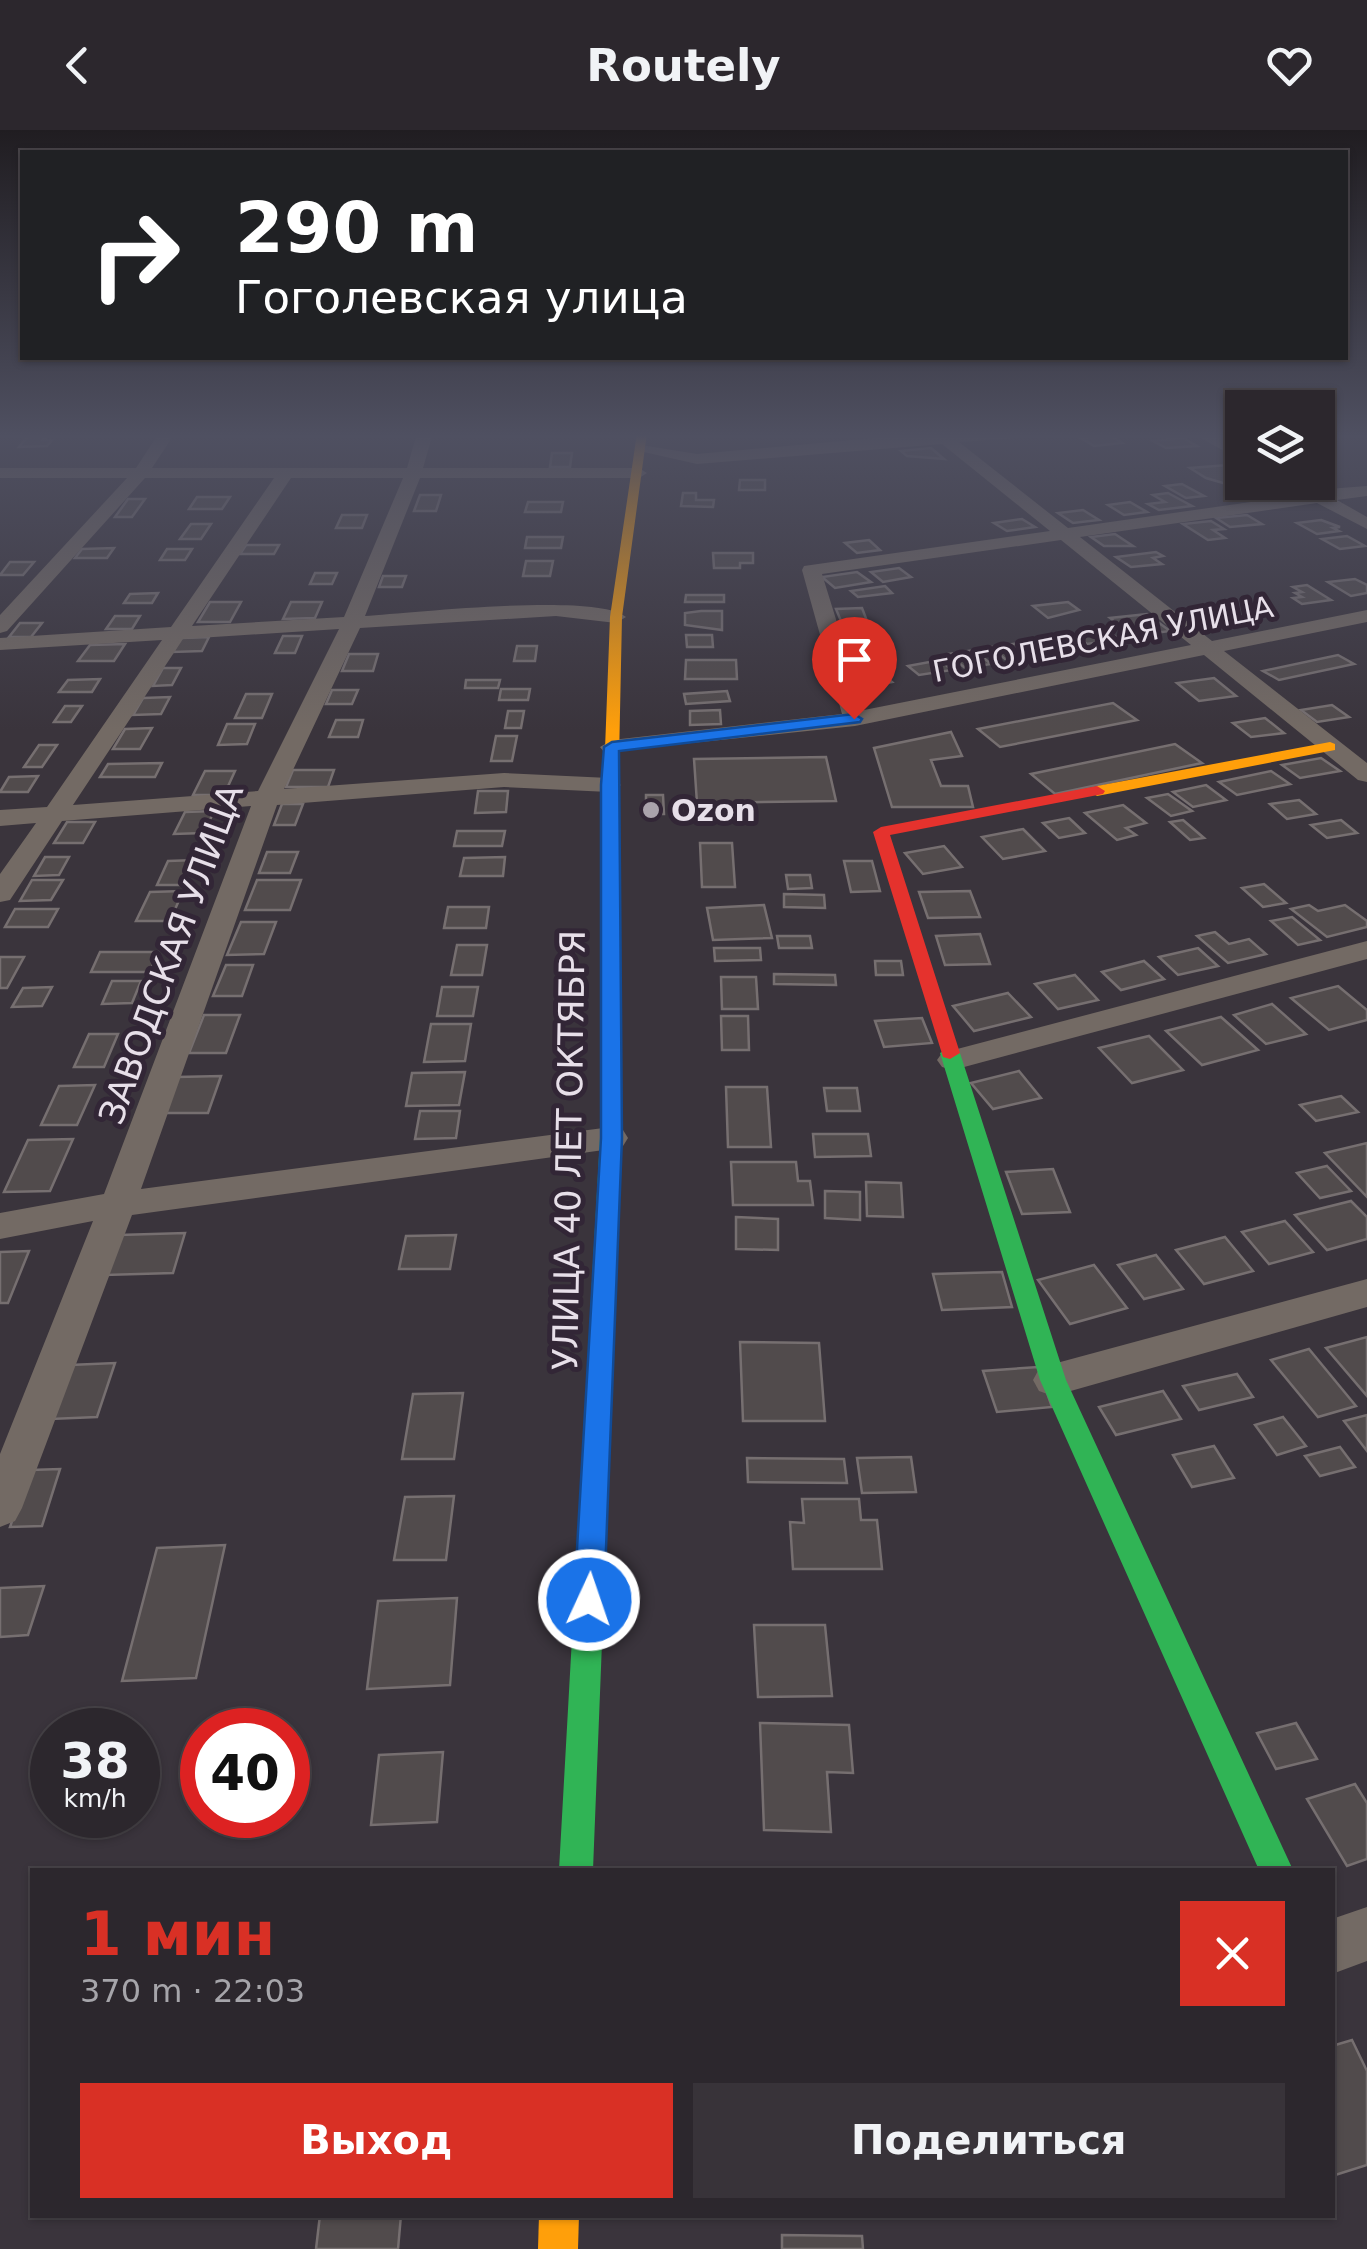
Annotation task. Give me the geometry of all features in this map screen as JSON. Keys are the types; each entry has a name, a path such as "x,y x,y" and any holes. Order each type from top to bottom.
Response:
{"street":[{"path":"0,626 86,532"},
{"path":"0,894 246,532"},
{"name":"ЗАВОДСКАЯ УЛИЦА","path":"0,1508 118,1204 267,798 352,623 389,532"},
{"name":"УЛИЦА 40 ЛЕТ ОКТЯБРЯ","path":"576,1868 612,1138 608,785 616,617 630,532"},
{"path":"1059,532 1367,775"},
{"path":"854,719 811,570 1078,532"},
{"path":"0,644 556,610 616,617"},
{"name":"ГОГОЛЕВСКАЯ УЛИЦА","path":"612,747 854,719 1367,616"},
{"path":"1275,1868 1054,1380 881,832 1330,747"},
{"path":"0,818 504,780 608,785"},
{"path":"953,1060 1367,950"},
{"path":"0,1226 118,1204 612,1138"},
{"path":"1054,1380 1367,1293"},
{"path":"1335,1946 1367,1934"},
{"path":"558,2249 559,2218"}],"building":[{"path":"185,532 206,532 201,539 180,539"},
{"path":"1195,532 1216,532 1225,538 1208,540"},
{"path":"1115,534 1133,546 1104,546 1091,537"},
{"path":"1347,536 1365,546 1340,549 1322,539"},
{"path":"527,537 563,537 561,548 525,548"},
{"path":"869,540 880,550 857,553 845,543"},
{"path":"246,545 279,545 274,554 240,554"},
{"path":"114,548 107,558 75,558 82,549"},
{"path":"167,549 192,549 185,560 160,560"},
{"path":"1156,552 1163,556 1153,558 1162,564 1131,567 1116,557"},
{"path":"713,553 753,553 753,563 740,563 740,568 714,568"},
{"path":"526,561 553,561 550,576 523,576"},
{"path":"10,562 34,562 23,575 0,575"},
{"path":"899,568 911,577 883,582 871,572"},
{"path":"857,572 871,582 835,588 822,577"},
{"path":"315,573 337,573 332,584 310,584"},
{"path":"383,576 406,576 402,587 379,587"},
{"path":"1355,579 1367,585 1367,593 1351,596 1328,582"},
{"path":"1307,585 1331,600 1302,604 1293,598 1302,597 1295,593 1302,592 1293,587"},
{"path":"885,586 892,593 858,597 851,591"},
{"path":"158,593 152,603 124,603 130,594"},
{"path":"686,595 724,595 724,602 685,602"},
{"path":"210,602 241,602 230,622 198,622"},
{"path":"291,602 322,602 315,618 283,619"},
{"path":"1068,602 1079,610 1048,618 1033,606"},
{"path":"1219,607 1235,618 1206,622 1190,610"},
{"path":"862,608 867,621 841,621 836,609"},
{"path":"722,611 722,630 685,625 685,613"},
{"path":"1147,614 1170,631 1133,636 1110,618"},
{"path":"115,616 140,616 132,629 106,629"},
{"path":"20,623 42,623 31,637 9,637"},
{"path":"1105,629 1119,639 1087,644 1074,634"},
{"path":"686,635 712,635 713,647 687,647"},
{"path":"283,636 302,636 295,653 275,653"},
{"path":"209,637 202,651 173,652 181,638"},
{"path":"1054,637 1068,647 1045,650 1032,641"},
{"path":"1026,642 1041,653 1005,659 991,647"},
{"path":"125,644 114,661 78,661 90,645"},
{"path":"517,646 537,646 535,661 514,661"},
{"path":"974,650 991,664 965,668 948,654"},
{"path":"349,654 378,654 373,671 342,671"},
{"path":"1338,655 1354,664 1279,680 1263,671"},
{"path":"686,660 736,660 737,679 685,679"},
{"path":"940,660 952,670 919,675 908,666"},
{"path":"163,668 181,668 172,685 153,686"},
{"path":"880,672 892,682 861,688 850,678"},
{"path":"1214,678 1236,696 1199,701 1177,683"},
{"path":"100,679 92,692 59,692 68,680"},
{"path":"466,680 500,680 498,688 465,688"},
{"path":"501,689 530,689 528,700 499,700"},
{"path":"332,690 358,690 352,704 326,704"},
{"path":"727,691 730,701 686,704 684,694"},
{"path":"246,694 272,694 262,718 235,718"},
{"path":"170,697 161,714 133,715 143,698"},
{"path":"1113,703 1137,720 1000,747 978,729"},
{"path":"1332,705 1349,717 1317,722 1301,710"},
{"path":"65,706 82,706 71,722 54,722"},
{"path":"720,710 721,724 690,725 690,711"},
{"path":"508,711 524,711 521,728 505,728"},
{"path":"1265,718 1284,733 1251,737 1233,723"},
{"path":"336,720 363,720 358,737 329,737"},
{"path":"227,724 255,724 247,744 218,745"},
{"path":"152,728 140,749 113,749 125,729"},
{"path":"951,732 962,756 931,760 941,786 968,786 973,807 892,807 874,748"},
{"path":"496,736 517,736 512,761 491,761"},
{"path":"1175,744 1202,763 1055,794 1031,774"},
{"path":"39,745 57,745 42,767 24,767"},
{"path":"826,757 836,801 697,803 694,759"},
{"path":"1321,758 1340,771 1300,778 1282,765"},
{"path":"162,763 155,777 100,777 108,764"},
{"path":"293,770 334,770 328,787 286,787"},
{"path":"205,771 235,771 224,795 193,795"},
{"path":"1271,771 1290,784 1237,795 1219,782"},
{"path":"38,776 28,792 0,792 9,777"},
{"path":"1206,785 1226,800 1193,807 1173,792"},
{"path":"478,791 508,791 506,812 475,813"},
{"path":"1168,794 1192,811 1171,816 1147,798"},
{"path":"646,795 663,795 664,814 646,814"},
{"path":"1299,800 1316,814 1287,819 1270,804"},
{"path":"282,804 303,804 295,825 274,825"},
{"path":"1123,805 1146,823 1126,828 1136,835 1117,840 1085,813"},
{"path":"214,811 204,833 174,834 185,812"},
{"path":"1069,818 1085,833 1059,838 1043,823"},
{"path":"1183,820 1204,838 1190,840 1170,822"},
{"path":"1341,820 1357,833 1327,838 1311,825"},
{"path":"67,822 95,822 83,843 54,843"},
{"path":"1023,829 1045,851 1003,859 982,837"},
{"path":"457,831 505,831 502,846 454,846"},
{"path":"700,843 732,843 735,887 702,887"},
{"path":"944,846 962,867 923,874 905,853"},
{"path":"267,852 298,852 290,873 259,873"},
{"path":"45,857 69,857 59,875 34,876"},
{"path":"505,857 503,876 460,876 464,858"},
{"path":"196,860 185,885 157,885 168,861"},
{"path":"844,861 872,861 880,891 851,892"},
{"path":"786,875 810,875 812,888 788,889"},
{"path":"32,880 63,880 51,900 20,901"},
{"path":"257,880 301,880 290,910 245,910"},
{"path":"1264,884 1286,903 1263,907 1242,888"},
{"path":"183,891 170,921 136,921 150,892"},
{"path":"970,891 980,917 928,918 919,892"},
{"path":"784,894 824,895 825,908 784,907"},
{"path":"764,905 772,938 713,940 707,908"},
{"path":"1309,905 1318,911 1345,905 1367,921 1367,927 1327,937 1291,909"},
{"path":"448,907 489,907 486,928 444,928"},
{"path":"15,909 58,909 48,927 5,927"},
{"path":"1292,917 1320,940 1298,945 1271,921"},
{"path":"241,922 276,922 264,954 227,955"},
{"path":"1215,932 1229,944 1249,939 1266,954 1228,963 1197,936"},
{"path":"980,934 990,964 945,965 936,936"},
{"path":"777,936 810,936 812,948 779,948"},
{"path":"457,945 487,945 482,975 451,975"},
{"path":"714,948 760,948 761,960 715,961"},
{"path":"1198,948 1218,966 1178,975 1159,957"},
{"path":"100,952 158,952 150,972 91,972"},
{"path":"0,957 24,957 7,988 0,988"},
{"path":"875,961 901,961 903,975 876,975"},
{"path":"1144,961 1164,979 1121,990 1102,972"},
{"path":"226,965 253,965 242,996 213,996"},
{"path":"774,974 835,975 836,985 774,984"},
{"path":"1075,975 1098,1000 1058,1009 1035,984"},
{"path":"721,977 756,977 758,1009 722,1009"},
{"path":"112,981 141,981 132,1003 102,1004"},
{"path":"1338,986 1367,1010 1367,1020 1329,1030 1291,998"},
{"path":"52,987 42,1006 12,1007 23,988"},
{"path":"442,987 478,987 473,1016 437,1016"},
{"path":"1008,993 1031,1017 974,1031 953,1006"},
{"path":"1272,1004 1306,1034 1266,1044 1234,1015"},
{"path":"204,1015 240,1015 226,1053 189,1053"},
{"path":"721,1016 748,1016 749,1050 722,1050"},
{"path":"1221,1017 1258,1050 1202,1065 1166,1031"},
{"path":"922,1018 932,1043 884,1047 875,1021"},
{"path":"431,1024 471,1024 465,1061 424,1062"},
{"path":"89,1034 118,1034 104,1067 74,1067"},
{"path":"1149,1036 1183,1070 1132,1083 1099,1048"},
{"path":"1019,1071 1041,1098 993,1109 971,1083"},
{"path":"465,1072 459,1105 406,1106 412,1073"},
{"path":"221,1076 208,1113 162,1113 177,1077"},
{"path":"95,1085 77,1125 41,1125 59,1086"},
{"path":"726,1087 767,1087 771,1147 728,1147"},
{"path":"824,1088 857,1088 860,1111 827,1111"},
{"path":"1341,1096 1358,1112 1316,1121 1300,1105"},
{"path":"420,1111 460,1111 456,1138 415,1139"},
{"path":"813,1134 868,1134 871,1156 815,1157"},
{"path":"73,1139 50,1191 4,1192 28,1140"},
{"path":"1367,1143 1367,1197 1325,1153"},
{"path":"731,1162 796,1162 798,1181 810,1181 813,1205 733,1205"},
{"path":"1327,1166 1351,1191 1320,1198 1297,1173"},
{"path":"1053,1169 1070,1212 1022,1214 1006,1172"},
{"path":"866,1182 901,1183 903,1217 867,1216"},
{"path":"825,1191 860,1192 860,1220 825,1218"},
{"path":"1351,1201 1367,1217 1367,1239 1327,1250 1295,1215"},
{"path":"736,1217 778,1219 778,1250 736,1249"},
{"path":"1285,1221 1313,1252 1269,1264 1242,1232"},
{"path":"185,1233 173,1273 105,1275 119,1235"},
{"path":"456,1235 450,1269 399,1269 406,1236"},
{"path":"1225,1237 1253,1271 1204,1284 1176,1250"},
{"path":"29,1251 8,1303 0,1303 0,1252"},
{"path":"1156,1255 1183,1289 1144,1299 1118,1265"},
{"path":"1094,1265 1127,1308 1070,1324 1038,1280"},
{"path":"1002,1272 1012,1307 942,1310 933,1274"},
{"path":"1367,1337 1367,1396 1326,1348"},
{"path":"740,1342 819,1343 825,1421 743,1421"},
{"path":"1309,1349 1356,1406 1318,1417 1271,1360"},
{"path":"115,1363 97,1417 51,1419 70,1365"},
{"path":"1038,1367 1052,1407 997,1412 983,1371"},
{"path":"1237,1374 1253,1397 1199,1410 1183,1386"},
{"path":"1163,1391 1181,1419 1116,1435 1099,1407"},
{"path":"463,1393 454,1459 402,1459 413,1394"},
{"path":"1367,1415 1367,1451 1344,1421"},
{"path":"1283,1417 1306,1446 1277,1455 1255,1425"},
{"path":"1214,1446 1234,1478 1192,1487 1173,1455"},
{"path":"1340,1447 1355,1467 1320,1476 1305,1456"},
{"path":"911,1457 916,1492 862,1493 857,1458"},
{"path":"747,1458 844,1459 847,1483 748,1482"},
{"path":"60,1469 42,1526 10,1527 30,1470"},
{"path":"454,1496 446,1560 394,1560 405,1497"},
{"path":"802,1499 859,1499 861,1520 877,1520 882,1569 793,1569 790,1522 804,1523"},
{"path":"225,1545 196,1678 122,1681 157,1548"},
{"path":"44,1586 28,1635 0,1637 0,1588"},
{"path":"457,1598 450,1685 367,1689 378,1601"},
{"path":"754,1625 825,1625 832,1696 758,1697"},
{"path":"760,1723 849,1725 853,1773 827,1772 831,1832 764,1830"},
{"path":"1296,1723 1317,1759 1276,1769 1257,1733"},
{"path":"443,1752 437,1822 371,1825 379,1755"},
{"path":"1355,1784 1367,1803 1367,1859 1347,1866 1307,1799"},
{"path":"1352,2040 1367,2071 1367,2165 1335,2175 1335,2045"},
{"path":"320,2218 401,2218 398,2249 316,2249"},
{"path":"782,2235 862,2236 863,2249 782,2249"}],"traffic: fast":[{"path":"576,1868 611,1138 609,855"},
{"path":"950,1053 1053,1380 1275,1868"}],"traffic: slow":[{"path":"609,855 616,617 628,532"},
{"path":"1097,791 1330,747"},
{"path":"558,2249 559,2218"}],"traffic: jam":[{"path":"950,1053 881,832 1097,791"}],"place":[{"name":"Ozon","path":"651,810"}],"route":[{"path":"589,1600 612,1138 608,785 612,747 854,719"}]}
